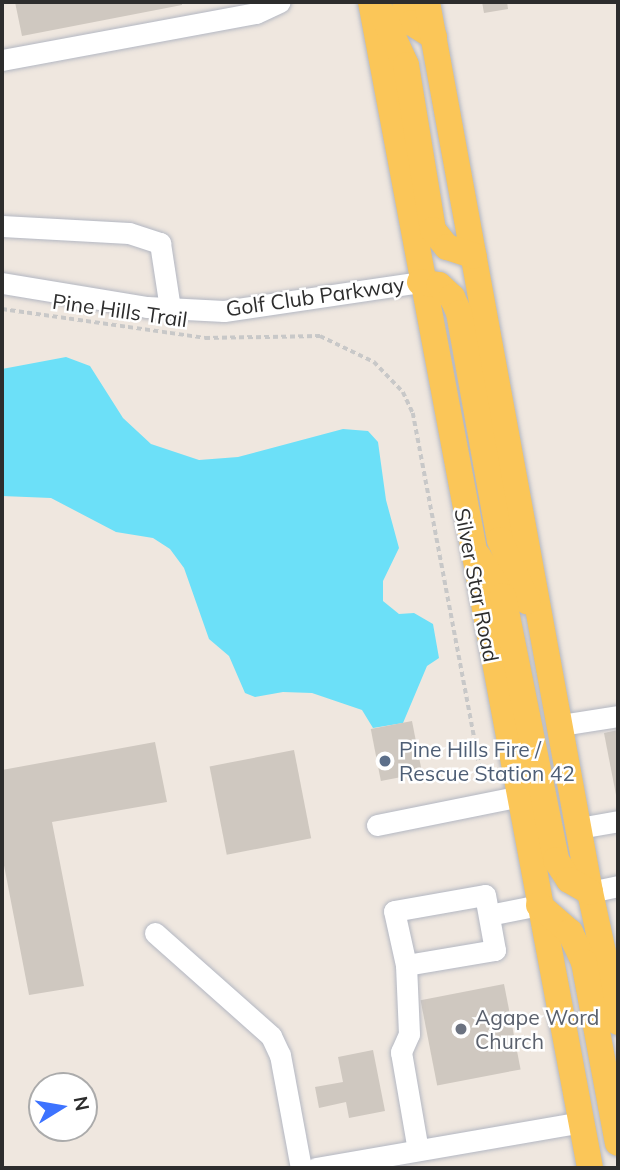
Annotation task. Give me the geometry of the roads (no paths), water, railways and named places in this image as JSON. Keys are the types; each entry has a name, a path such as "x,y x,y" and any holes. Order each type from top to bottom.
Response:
{"main road":[{"name":"Silver Star Road","path":"370,2 469,539 502,596 529,795"},
{"path":"376,2 406,65 433,230 447,247 474,256"},
{"path":"405,2 412,23 434,37"},
{"path":"427,2 590,892 618,1022"},
{"path":"420,282 439,285 452,297 459,313 500,540 545,644"},
{"path":"529,795 556,860 569,880 590,892"},
{"path":"529,795 539,905 590,1168"},
{"path":"539,905 570,932 584,962 618,1143"}],"street":[{"path":"2,60 256,13 281,2"},
{"path":"2,226 129,233 160,243 170,309"},
{"name":"Golf Club Parkway","path":"2,283 170,309 224,311 420,282"},
{"path":"561,725 618,716"},
{"path":"377,825 529,795 571,783"},
{"path":"579,828 618,821"},
{"path":"590,892 618,886"},
{"path":"406,965 495,950 485,895 394,911 406,965 409,1034 401,1052 418,1150"},
{"path":"489,915 539,905"},
{"path":"155,933 271,1036 280,1055 301,1168"},
{"path":"316,1168 366,1164 418,1150 581,1122"}],"water":[{"path":"66,357 90,366 123,418 151,444 199,460 238,457 343,429 368,431 378,442 386,500 399,548 383,581 383,601 399,614 414,613 433,624 439,658 427,666 403,723 373,728 362,710 312,693 283,692 255,697 245,693 229,656 209,639 184,568 170,549 153,538 116,532 51,498 2,496 2,369"}],"place":[{"name":"Pine Hills Fire / Rescue Station 42","path":"385,761"},
{"name":"Agape Word Church","path":"461,1029"}]}
